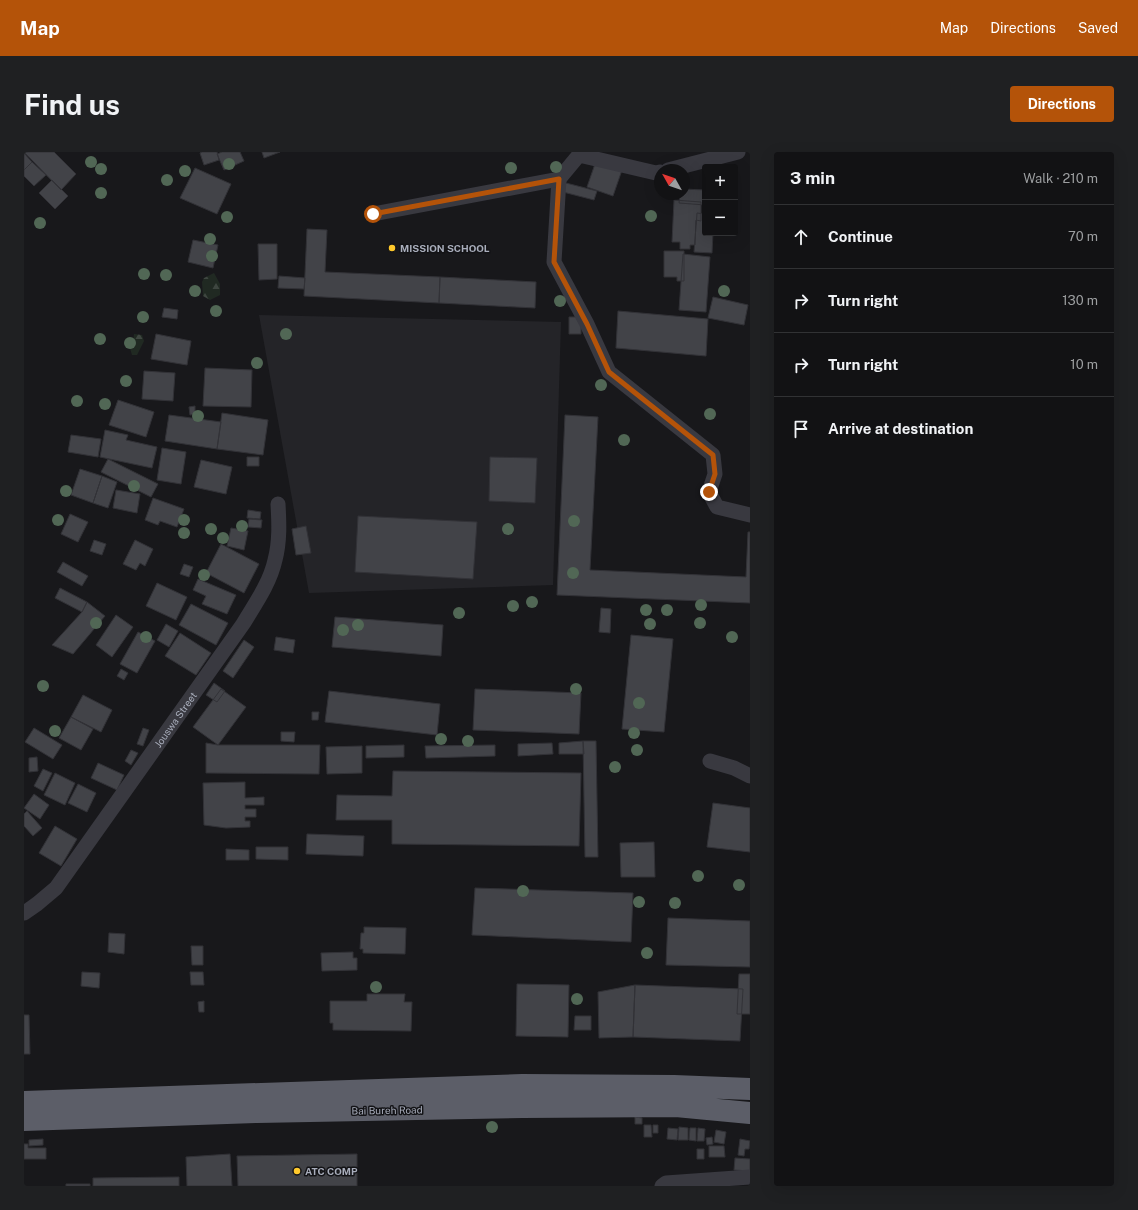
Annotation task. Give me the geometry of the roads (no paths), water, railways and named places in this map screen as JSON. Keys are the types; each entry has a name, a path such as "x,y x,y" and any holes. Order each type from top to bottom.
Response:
{"highway":[{"name":"Bai Bureh Road","path":"24,1102 522,1085 674,1086 750,1089"},
{"name":"Bai Bureh Road","path":"24,1120 257,1112 522,1107 676,1106 750,1113"}],"street":[{"path":"690,164 738,152"},
{"path":"654,173 579,155 559,179 554,262 587,324 609,372 713,455 715,474 709,492 717,506 750,515"},
{"path":"373,214 559,179"},
{"name":"Jouswa Street","path":"24,913 56,888 247,617 264,590 275,560 279,533 278,504"},
{"path":"710,761 734,768 750,776"},
{"path":"662,1186 666,1183 750,1177"}],"place":[{"name":"MISSION SCHOOL","path":"392,248"},
{"name":"ATC COMP","path":"297,1171"}]}
